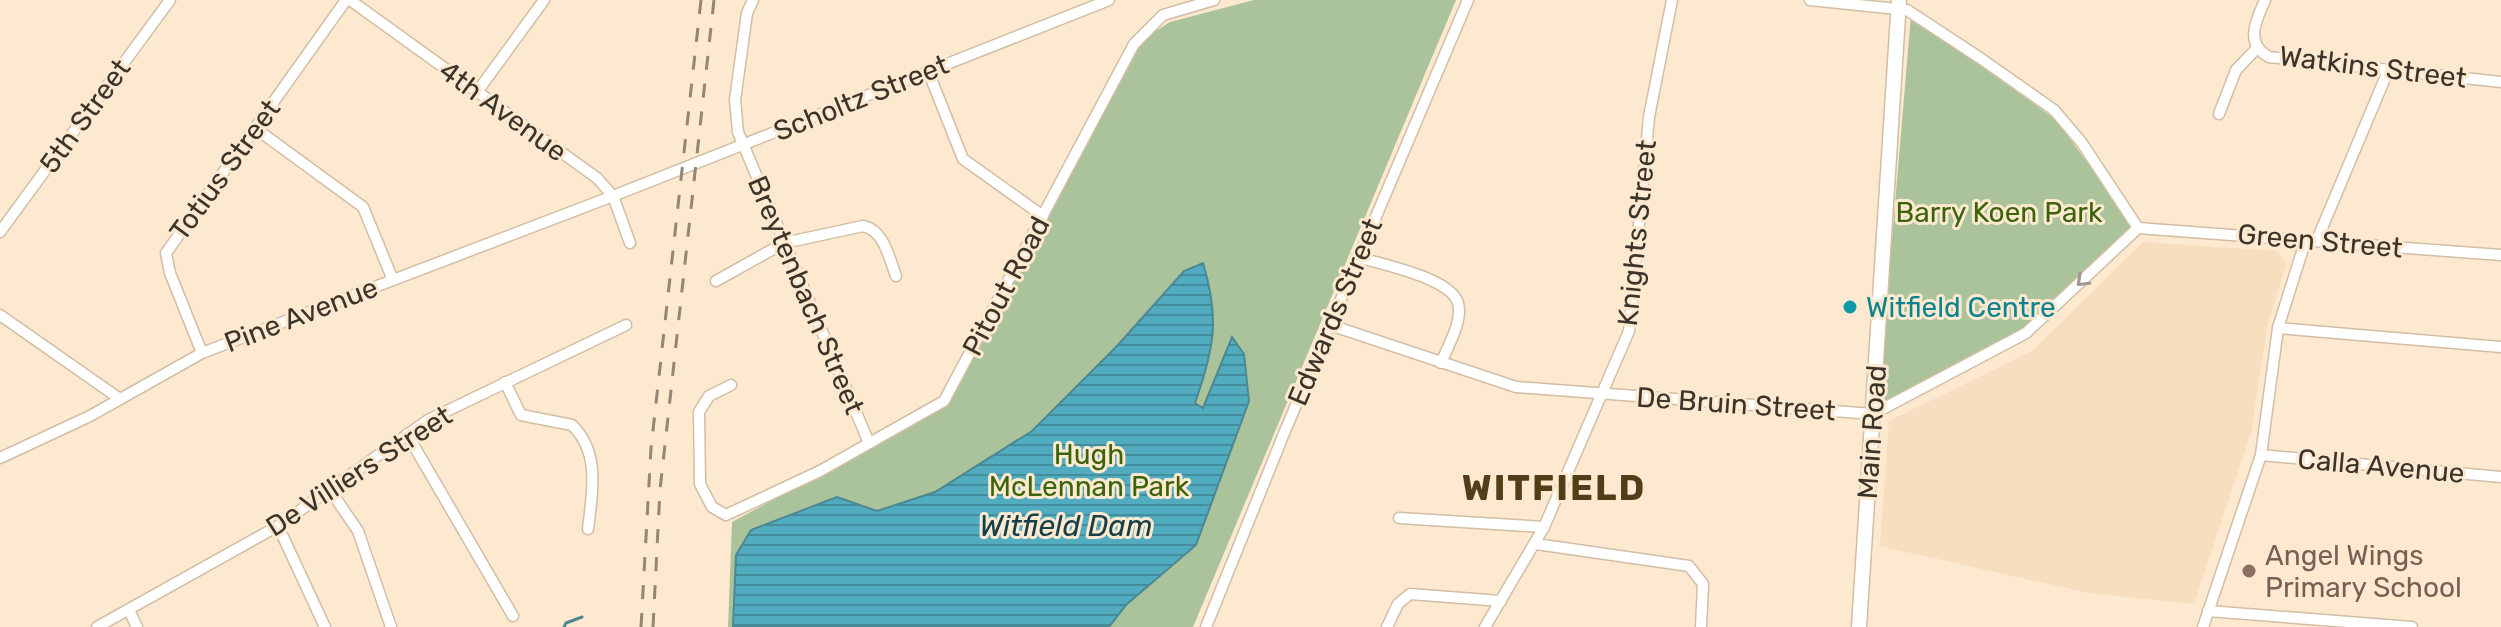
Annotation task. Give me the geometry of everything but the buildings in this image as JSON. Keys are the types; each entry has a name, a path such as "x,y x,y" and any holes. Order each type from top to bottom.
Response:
{"street":[{"name":"5th Street","path":"0,232 170,0"},
{"name":"4th Avenue","path":"348,0 597,178 613,196 630,243"},
{"name":"Totius Street","path":"202,353 170,273 166,253 348,0"},
{"path":"477,92 544,0"},
{"name":"Breytenbach Street","path":"753,0 747,13 735,100 743,146 800,273 869,443"},
{"name":"Scholtz Street","path":"613,196 1109,0"},
{"name":"Pitout Road","path":"731,385 702,404 697,466 700,484 712,507 726,515 735,514 944,401 1140,37 1171,11 1214,0"},
{"name":"Edwards Street","path":"1206,627 1357,257 1468,0"},
{"name":"Knights Street","path":"1485,627 1536,544 1624,343 1631,319 1649,117 1672,0"},
{"path":"1810,0 1903,5 2054,110 2099,167 2138,228"},
{"path":"2219,114 2240,64 2255,44 2254,26 2265,0"},
{"name":"Main Road","path":"1859,627 1886,238 1891,217 1903,5"},
{"name":"Watkins Street","path":"2255,44 2269,57 2285,61 2501,82"},
{"path":"928,71 967,165 1043,216"},
{"path":"2203,627 2261,455 2278,328 2312,240 2388,71"},
{"path":"255,128 363,207 393,280"},
{"name":"Pine Avenue","path":"0,458 120,399 202,353 613,196"},
{"path":"716,281 784,243 850,227 872,227 880,236 896,276"},
{"name":"De Bruin Street","path":"1330,325 1511,386 1873,414 2026,333 2138,228"},
{"name":"Green Street","path":"2138,228 2501,255"},
{"path":"1357,257 1439,282 1456,297 1458,316 1441,363"},
{"path":"0,315 120,399"},
{"name":"De Villiers Street","path":"97,627 278,526 438,415 626,325"},
{"path":"2278,328 2501,347"},
{"path":"505,382 521,415 572,425 577,430 594,470 588,529"},
{"path":"407,434 513,616"},
{"name":"Calla Avenue","path":"2261,455 2501,477"},
{"path":"330,490 358,531 391,627"},
{"path":"1399,518 1544,527"},
{"path":"278,526 325,627"},
{"path":"1536,544 1689,566 1703,584 1701,627"},
{"path":"1387,627 1398,604 1410,594 1501,601"},
{"path":"129,610 137,627"},
{"path":"2208,611 2412,627"}],"shaded area":[{"path":"2143,242 2278,251 2286,264 2267,327 2251,433 2194,604 2089,593 1880,546 1889,421 2032,351"}],"green space":[{"name":"Hugh McLennan Park","path":"1254,0 1456,0 1193,627 728,627 732,522 946,406 1139,42 1170,22"},
{"name":"Barry Koen Park","path":"1911,15 2056,120 2133,224 2020,331 1878,405"}],"water":[{"name":"Witfield Dam","path":"1203,263 1213,318 1207,366 1195,403 1203,408 1232,337 1244,354 1249,401 1196,545 1126,605 1109,627 733,627 736,555 751,530 837,497 877,511 935,492 1032,431 1117,346 1184,271"}],"waterway":[{"path":"564,627 566,623 582,617"}],"railway":[{"path":"641,627 651,448 701,0"},
{"path":"653,627 660,490 714,0"}],"place":[{"name":"Witfield Centre","path":"1850,307"},
{"name":"Angel Wings Primary School","path":"2249,571"}],"district":[{"name":"WITFIELD","path":"1554,487"}]}
